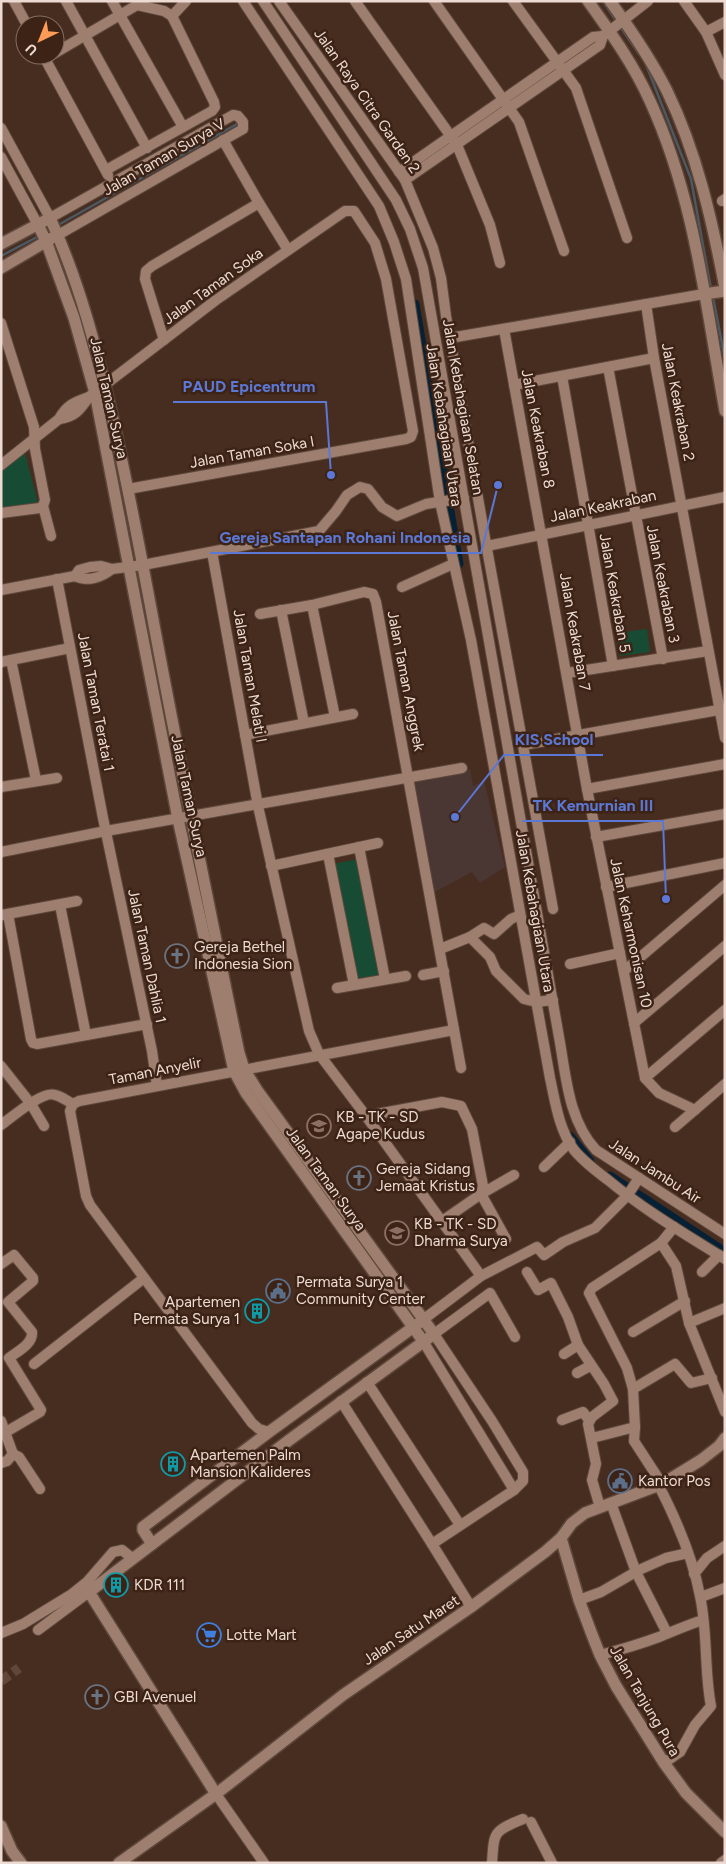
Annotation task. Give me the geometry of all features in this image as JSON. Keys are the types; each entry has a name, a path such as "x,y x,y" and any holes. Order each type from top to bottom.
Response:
{"street":[{"path":"14,1 22,15"},
{"path":"66,1 146,148"},
{"path":"112,1 182,128"},
{"path":"172,16 186,1"},
{"name":"Jalan Kebahagiaan Utara","path":"243,1 379,206 394,242 406,279 440,502 472,640 488,730 524,890 520,915 544,1001 551,1039 555,1103 571,1126 570,1142 574,1150 594,1170 628,1195 722,1257"},
{"name":"Jalan Kebahagiaan Selatan","path":"263,1 396,200 410,229 423,268 504,727 524,890 551,1039 573,1109 571,1126"},
{"name":"Jalan Raya Citra Garden 2","path":"279,1 402,176 433,248 441,278 450,338 553,909"},
{"path":"355,1 454,141 490,225 500,263"},
{"path":"434,1 507,104 523,130 564,251"},
{"path":"513,1 576,88 627,238"},
{"path":"588,1 644,88 671,152 688,209 725,411"},
{"path":"450,338 724,290 703,188 686,138 653,64 610,1"},
{"path":"402,176 507,104 558,62 593,37 608,32 648,1"},
{"path":"684,1 706,32 725,75"},
{"path":"65,47 137,5 141,4 164,11 172,16 214,102 215,107 212,111 106,170"},
{"path":"706,32 725,22"},
{"path":"507,104 564,71 600,45 608,32"},
{"path":"278,52 290,44"},
{"path":"54,65 112,182"},
{"name":"Jalan Taman Surya V","path":"50,218 233,115 238,116 243,122 243,129 58,235"},
{"path":"1,128 50,218 1,244"},
{"path":"223,140 288,250"},
{"path":"1,157 38,225"},
{"path":"164,340 145,278 146,272 152,266 259,203"},
{"name":"Jalan Taman Soka","path":"1,465 59,420 70,418 80,411 92,395 216,300 345,211 352,210"},
{"name":"Jalan Taman Soka I","path":"128,489 411,437 413,431 386,279 375,244 352,210"},
{"name":"Jalan Taman Surya","path":"38,225 46,241 74,318 128,567 178,819 239,1070 246,1094 413,1326 514,1490 523,1481 522,1472 492,1421 424,1319 257,1090 239,1070 239,1054 190,817 128,489 105,385 86,314 58,235 50,218"},
{"path":"1,268 58,235"},
{"name":"Jalan Keakraban 2","path":"646,304 654,358 708,651 722,709 725,738"},
{"path":"1,323 5,350 34,428 45,500 43,506 51,536"},
{"name":"Jalan Keakraban 8","path":"504,329 543,534"},
{"path":"514,385 654,358"},
{"name":"Jalan Keakraban 3","path":"608,367 663,659"},
{"name":"Jalan Keakraban 5","path":"562,376 613,666"},
{"path":"1,590 75,576 82,580 103,576 112,569 319,531 336,511 346,495 360,487 368,489 382,507 397,516 426,504 464,498"},
{"name":"Jalan Keakraban","path":"487,546 725,497"},
{"path":"1,513 43,506"},
{"name":"Jalan Keakraban 7","path":"543,534 578,735"},
{"name":"Jalan Taman Melati I","path":"212,552 258,806"},
{"path":"402,587 453,564"},
{"name":"Jalan Taman Teratai 1","path":"57,579 106,831"},
{"name":"Jalan Taman Anggrek","path":"260,614 312,605 364,592 372,594 376,602 461,1068"},
{"path":"312,605 335,717"},
{"path":"281,610 304,723"},
{"path":"472,640 487,638"},
{"path":"36,780 6,661 70,648"},
{"path":"567,674 708,651"},
{"path":"523,745 722,709"},
{"path":"245,735 353,714"},
{"path":"488,730 504,727"},
{"name":"Jalan Keharmonisan 10","path":"578,735 596,837 645,1078"},
{"path":"587,789 725,764"},
{"path":"1,852 106,831 258,806 409,776 462,768"},
{"path":"1,787 57,778"},
{"path":"258,806 309,1031 319,1054 481,1276"},
{"path":"596,837 725,814"},
{"name":"Jalan Taman Dahlia 1","path":"106,831 157,1086"},
{"path":"271,866 378,843"},
{"path":"359,847 385,979"},
{"path":"328,854 354,985"},
{"path":"606,887 725,863"},
{"path":"624,972 725,885"},
{"path":"77,901 5,915 33,1043 37,1044 146,1024"},
{"path":"60,905 86,1034"},
{"path":"440,949 470,937 484,928 494,934 511,919 520,915"},
{"path":"470,937 490,957 496,971 524,999 544,1001"},
{"path":"634,1024 725,946"},
{"path":"570,964 620,953"},
{"path":"423,975 444,971"},
{"path":"338,988 406,976"},
{"path":"694,1110 659,1094 645,1078 725,1010"},
{"name":"Taman Anyelir","path":"73,1104 79,1101 319,1054 454,1030"},
{"path":"1,1066 31,1104 44,1126"},
{"path":"675,1127 725,1084"},
{"path":"1,1125 31,1104 50,1094 55,1094 73,1104 70,1111 86,1196 90,1205 252,1423 259,1429 269,1432"},
{"path":"366,1116 442,1102 461,1106 472,1129 482,1194 506,1239"},
{"name":"Jalan Jambu Air","path":"571,1126 596,1150 638,1180 725,1234"},
{"path":"544,1167 570,1142"},
{"path":"442,1221 514,1175"},
{"path":"152,1544 142,1530 143,1528 269,1432 481,1276 537,1248 544,1255 563,1242 595,1228 628,1195 638,1180"},
{"path":"664,1763 680,1752 695,1725 711,1706 707,1688 701,1597 682,1535 660,1485 634,1441 632,1389 627,1368 589,1293 592,1288 662,1243 674,1226"},
{"path":"662,1243 676,1266 689,1323 725,1412"},
{"path":"1,1264 14,1255 33,1281 8,1302 32,1332 33,1337 29,1343 9,1358 9,1361 41,1410 6,1432"},
{"path":"702,1272 722,1257"},
{"path":"527,1272 538,1290 551,1283 568,1317 578,1345 613,1401 589,1420"},
{"path":"34,1364 144,1278"},
{"path":"38,1630 341,1401 490,1293 515,1336"},
{"path":"633,1332 685,1301"},
{"path":"689,1323 725,1308"},
{"path":"564,1354 578,1345"},
{"path":"632,1389 675,1364 691,1383 712,1378"},
{"path":"577,1373 590,1366"},
{"path":"367,1382 460,1525"},
{"path":"341,1401 471,1607"},
{"path":"562,1420 583,1412 589,1420 596,1464 592,1480 606,1505 636,1572 667,1633"},
{"path":"1,1421 13,1454 19,1457 40,1488"},
{"path":"592,1438 635,1428"},
{"name":"Jalan Satu Maret","path":"119,1863 216,1794 343,1695 471,1607 545,1552 585,1512 660,1485 701,1460 719,1446 725,1438"},
{"path":"1,1463 7,1461 13,1454"},
{"path":"432,1544 514,1490"},
{"name":"Jalan Tanjung Pura","path":"561,1538 579,1600 600,1655 616,1686 664,1763 686,1793 725,1832"},
{"path":"694,1574 707,1558 725,1546"},
{"path":"1,1633 23,1624 79,1588 113,1552 122,1550 132,1558"},
{"path":"579,1600 601,1592 666,1558 688,1553"},
{"path":"701,1597 725,1588"},
{"path":"89,1592 216,1794 264,1863"},
{"path":"600,1655 633,1646 682,1626 703,1620"},
{"path":"492,1863 493,1838 502,1828 527,1820 552,1863"},
{"path":"1,1826 12,1852 21,1863"},
{"path":"721,1863 725,1860"}],"shaded area":[{"path":"470,769 473,786 484,781 505,867 480,883 472,872 433,893 411,779"}],"green space":[{"path":"24,449 38,503 1,508 1,467"},
{"path":"647,629 650,652 620,656 617,633"},
{"path":"358,859 382,974 357,979 333,864"}],"waterway":[{"path":"603,1 616,21"},
{"path":"619,25 639,54"},
{"path":"645,62 691,179 711,289"},
{"path":"60,224 237,124"},
{"path":"1,256 37,237"},
{"path":"713,297 725,359"},
{"path":"415,304 459,564"},
{"path":"570,1136 590,1161"},
{"path":"610,1176 725,1252"}],"tunnel":[{"path":"1,1681 19,1668"}],"place":[{"name":"PAUD Epicentrum","path":"331,475"},
{"name":"Gereja Santapan Rohani Indonesia","path":"498,485"},
{"name":"KIS School","path":"455,817"},
{"name":"TK Kemurnian III","path":"666,899"},
{"name":"Gereja Bethel Indonesia Sion","path":"177,956"},
{"name":"KB - TK - SD Agape Kudus","path":"319,1126"},
{"name":"Gereja Sidang Jemaat Kristus","path":"359,1178"},
{"name":"KB - TK - SD Dharma Surya","path":"397,1233"},
{"name":"Permata Surya 1 Community Center","path":"278,1291"},
{"name":"Apartemen Permata Surya 1","path":"257,1311"},
{"name":"Apartemen Palm Mansion Kalideres","path":"173,1464"},
{"name":"Kantor Pos","path":"620,1481"},
{"name":"KDR 111","path":"116,1585"},
{"name":"Lotte Mart","path":"209,1635"},
{"name":"GBI Avenuel","path":"97,1697"}]}
